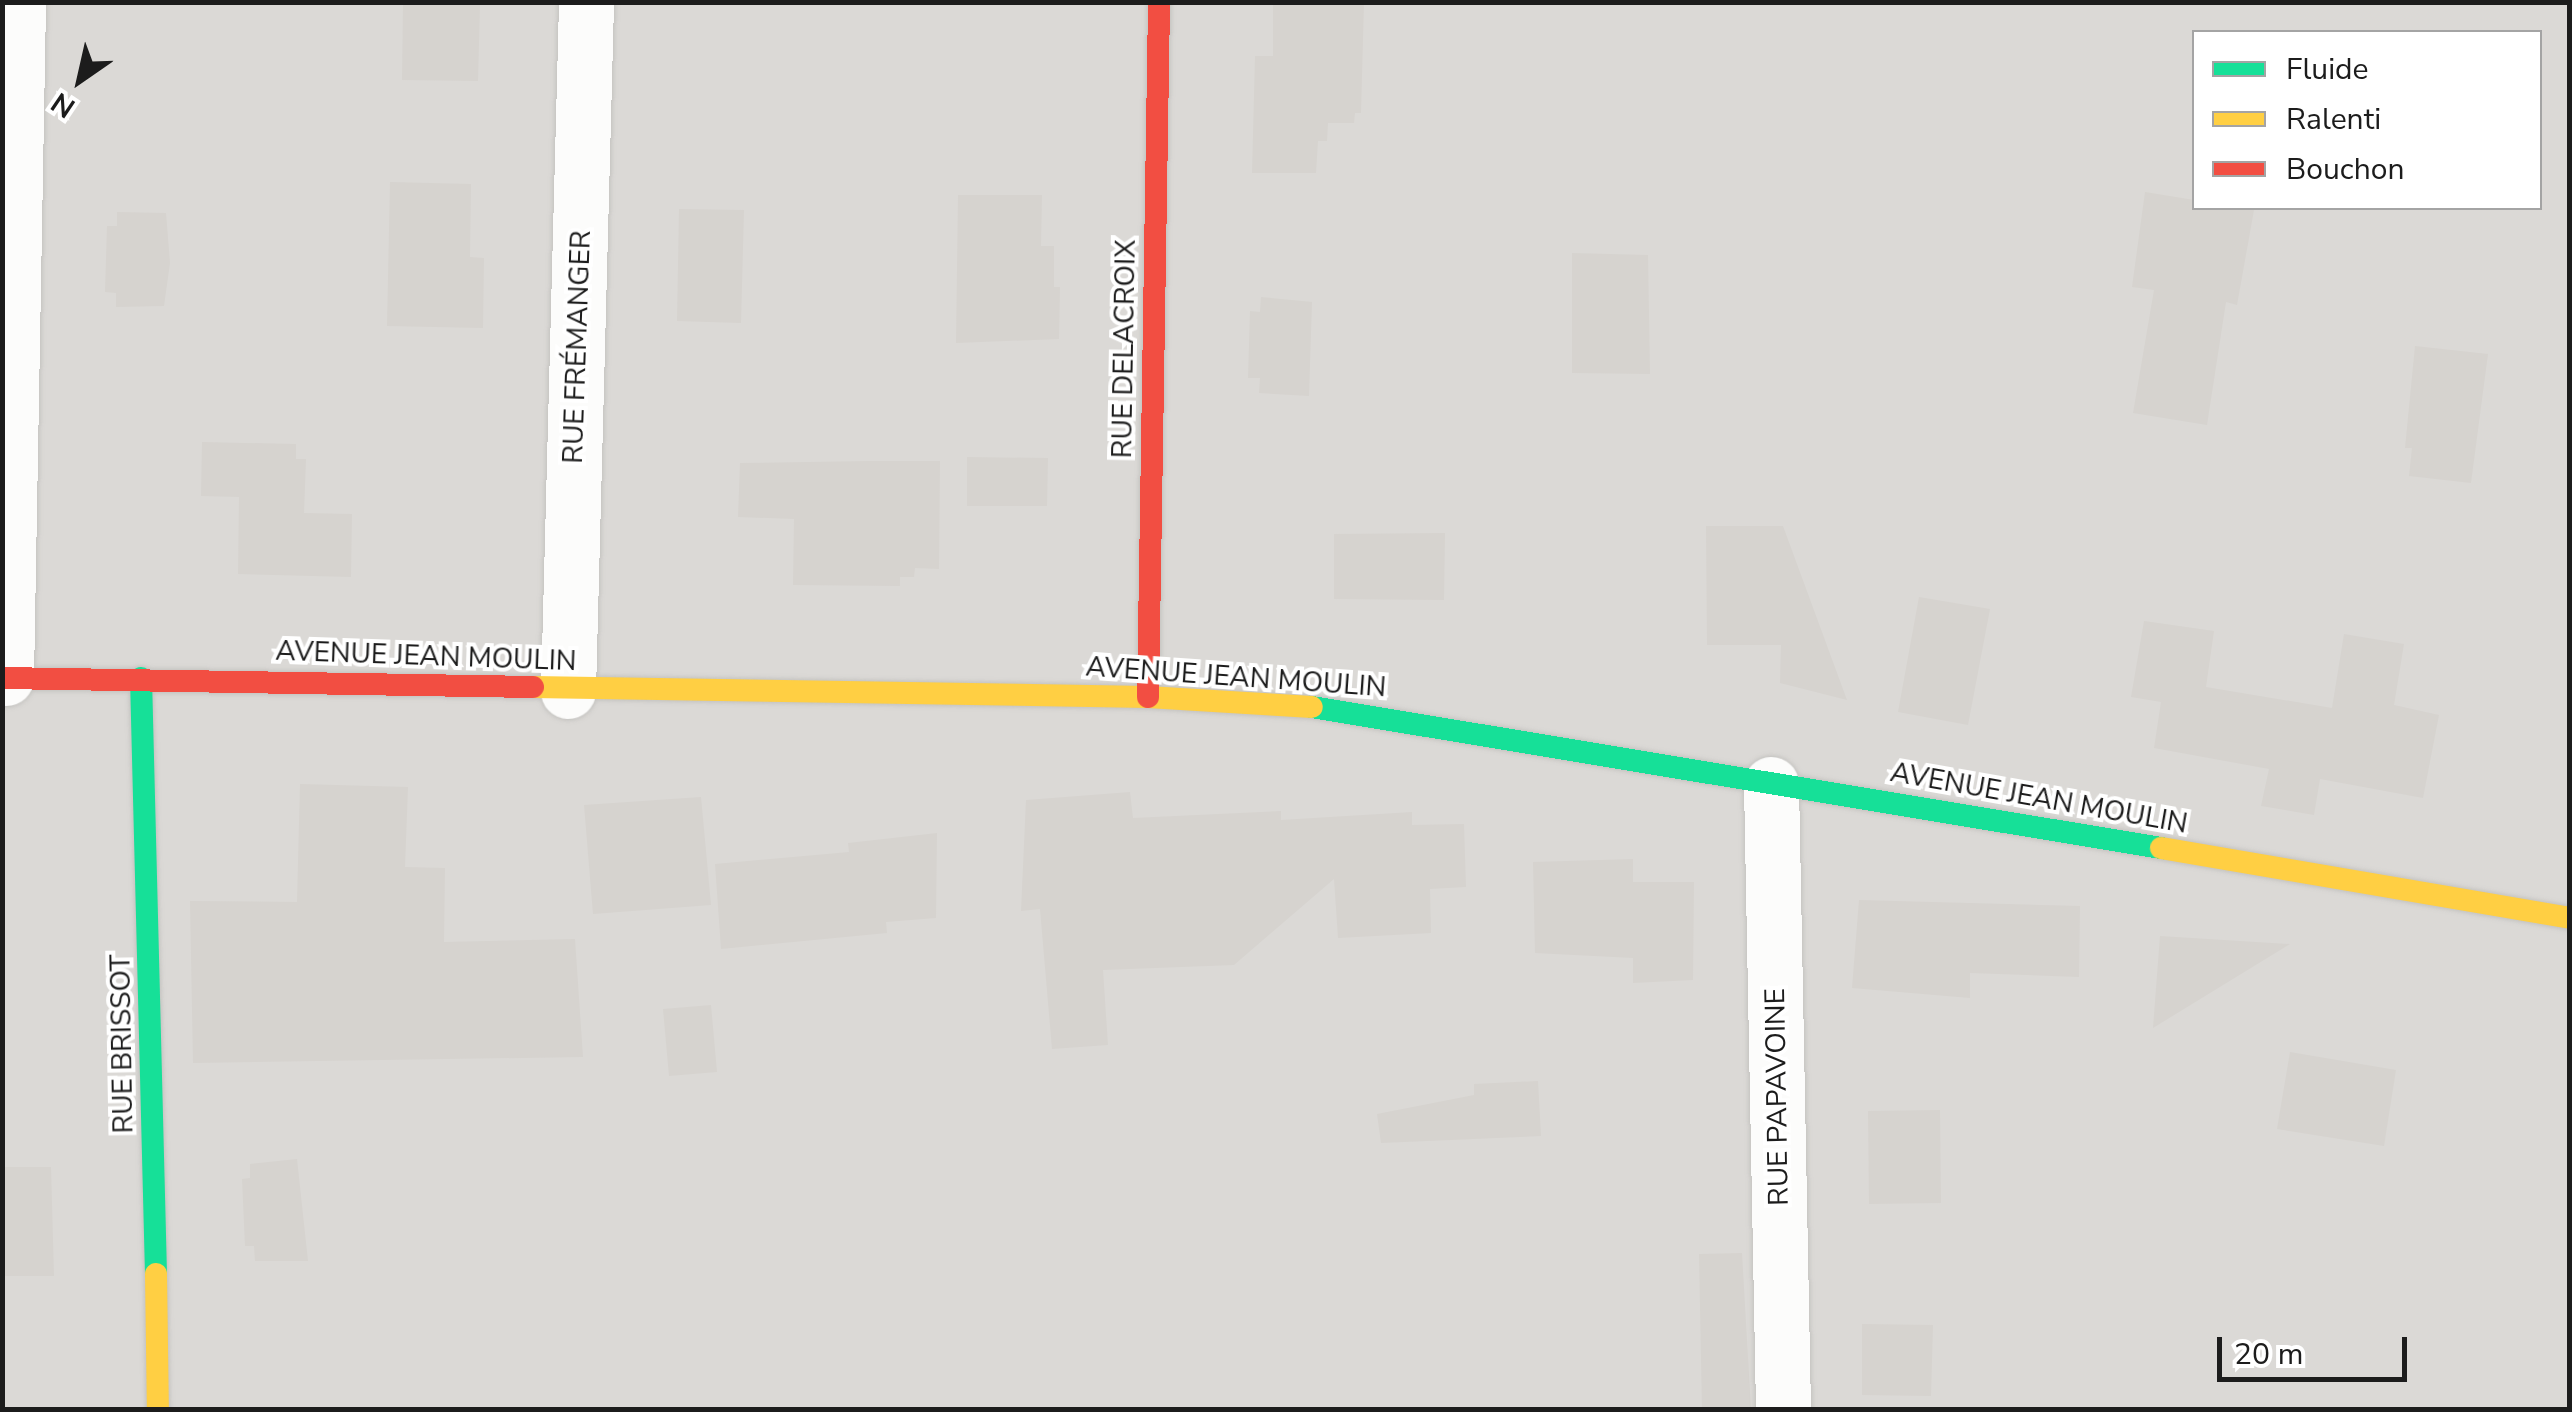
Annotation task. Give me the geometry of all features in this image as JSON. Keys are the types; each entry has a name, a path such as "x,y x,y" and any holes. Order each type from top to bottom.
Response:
{"street":[{"path":"4,678 18,2"},
{"name":"RUE FRÉMANGER","path":"568,691 586,2"},
{"name":"RUE DELACROIX","path":"1148,697 1159,2"},
{"name":"AVENUE JEAN MOULIN","path":"4,678 140,678 568,691 1148,697 1354,710 2570,918"},
{"name":"RUE BRISSOT","path":"140,678 148,770 158,1410"},
{"name":"RUE PAPAVOINE","path":"1770,784 1783,1410"}],"shaded area":[{"path":"3,3 2569,3 2569,1409 3,1410"}],"building":[{"path":"1273,2 1364,2 1361,113 1355,113 1354,123 1328,123 1327,141 1318,141 1316,173 1252,173 1255,56 1273,56"},
{"path":"403,4 480,5 478,81 402,80"},
{"path":"390,182 471,184 470,257 484,258 483,328 387,326"},
{"path":"2145,192 2192,200 2192,210 2254,210 2237,305 2226,302 2207,425 2133,413 2154,290 2132,287"},
{"path":"958,195 1042,195 1041,246 1054,246 1054,287 1060,287 1059,339 956,343"},
{"path":"679,209 744,210 741,323 677,321"},
{"path":"117,212 166,213 170,263 164,306 116,307 116,293 105,292 107,226 117,226"},
{"path":"1572,253 1648,255 1650,374 1572,373"},
{"path":"1261,297 1312,302 1309,396 1259,393 1260,378 1248,378 1250,311 1260,312"},
{"path":"2415,346 2488,354 2471,483 2409,476 2412,448 2405,448"},
{"path":"202,442 296,444 296,459 306,459 304,513 352,514 351,577 238,574 239,497 201,496"},
{"path":"967,457 1048,458 1047,506 967,506"},
{"path":"940,461 939,569 915,568 914,577 900,577 900,586 793,585 794,519 738,517 740,463"},
{"path":"1706,526 1783,526 1847,700 1780,683 1781,645 1707,645"},
{"path":"1445,533 1444,600 1334,599 1334,534"},
{"path":"1919,597 1990,609 1968,725 1898,712"},
{"path":"2144,621 2214,631 2206,687 2332,708 2344,634 2404,644 2394,705 2439,715 2423,798 2320,779 2314,815 2261,806 2269,769 2154,748 2161,702 2131,697"},
{"path":"300,784 408,787 405,867 445,868 444,942 575,939 583,1057 193,1063 190,901 297,902"},
{"path":"1130,792 1133,818 1281,811 1281,820 1412,812 1412,825 1464,824 1466,887 1430,889 1431,933 1338,938 1334,879 1234,965 1103,970 1108,1045 1052,1049 1040,909 1021,911 1026,800"},
{"path":"701,797 711,905 593,914 584,805"},
{"path":"937,833 936,918 886,922 887,933 721,949 715,864 849,852 848,843"},
{"path":"1633,859 1633,882 1694,882 1693,980 1633,983 1633,958 1535,953 1533,862"},
{"path":"1859,900 2080,906 2079,977 1970,973 1970,998 1852,988"},
{"path":"2160,936 2290,944 2153,1028"},
{"path":"711,1005 717,1072 669,1076 663,1009"},
{"path":"2290,1052 2396,1070 2384,1146 2277,1129"},
{"path":"1538,1081 1541,1136 1381,1143 1377,1114 1474,1095 1474,1084"},
{"path":"1940,1110 1941,1203 1869,1204 1868,1111"},
{"path":"297,1159 308,1261 255,1261 254,1246 245,1246 242,1179 250,1178 250,1164"},
{"path":"2,1167 51,1167 54,1276 2,1276"},
{"path":"1742,1253 1751,1410 1702,1410 1699,1254"},
{"path":"1862,1324 1933,1325 1931,1396 1862,1395"}],"traffic: fast":[{"path":"141,678 156,1274"},
{"path":"1312,707 2161,848"}],"traffic: slow":[{"path":"533,687 1148,697 1312,707"},
{"path":"2161,848 2570,918"},
{"path":"156,1274 158,1410"}],"traffic: jam":[{"path":"1148,697 1159,2"},
{"path":"2,678 533,687"}]}
